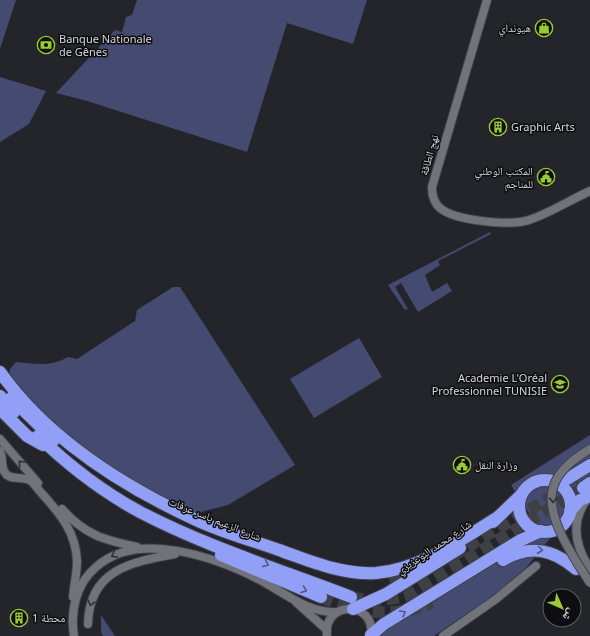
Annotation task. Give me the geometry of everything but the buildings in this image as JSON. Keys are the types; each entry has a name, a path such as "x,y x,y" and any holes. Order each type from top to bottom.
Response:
{"highway":[{"path":"0,372 20,396 63,437 103,468 133,487 195,520 324,566 362,573 400,569 412,565 451,546 498,517"},
{"name":"شارع الزعيم ياسر عرفات","path":"0,386 36,424 70,454 115,485 162,512 225,539 334,576 361,580 389,579"},
{"name":"شارع الزعيم ياسر عرفات","path":"0,396 31,430 50,448 96,484 139,511 166,525 351,597"},
{"path":"0,409 27,436 50,448"},
{"path":"557,483 569,478 590,465"},
{"path":"570,511 568,494 557,483 543,480 536,481 530,484 521,495 519,507 522,518 530,527 541,531 549,531 558,528 566,521 570,511 580,500 586,489 590,473"},
{"path":"96,484 119,505 159,528 321,597"},
{"name":"شارع محمد البوعزيزي","path":"353,609 386,594 418,575 475,537 521,495"},
{"path":"371,636 384,624 506,550 541,531"},
{"path":"432,603 507,557 523,551 539,549 547,551 567,561 576,568"}],"street":[{"name":"نهج الطاقة","path":"487,0 432,187 432,195 435,202 441,208 456,216 503,224 516,224 530,220 590,191"},
{"path":"0,439 77,524 100,538 143,549 179,553 209,559 260,580 292,599 319,610 337,612 353,609 364,614 368,618 371,636"},
{"path":"590,449 567,465 558,476 553,489 552,500 557,523 562,536 590,583"},
{"path":"0,451 2,468 6,475 11,478 25,478 32,482 58,511 70,531 75,545 77,562 74,606 74,636"},
{"path":"586,489 576,528 579,551 590,569"},
{"path":"74,606 76,596 86,577 101,562 120,552 143,549"},
{"path":"88,624 89,609 93,596 98,587 111,574 130,564 179,553"},
{"path":"443,636 528,575 536,566"},
{"path":"292,599 327,633"},
{"path":"327,633 330,620 337,612"}],"shaded area":[{"path":"0,0 16,0 0,49"},
{"path":"137,0 367,0 353,44 287,23 247,152 87,101 56,93 115,30 122,32 126,17 132,15"},
{"path":"0,77 46,91 29,124 0,142"},
{"path":"490,232 491,234 438,261 440,265 425,275 432,292 447,283 452,291 418,312 401,283 395,287 408,309 405,310 388,285"},
{"path":"173,287 180,287 295,465 228,505 181,517 74,450 9,380 10,369 16,362 49,364 68,357 77,359 135,321 137,310"},
{"path":"359,338 382,377 314,418 290,379"},
{"path":"590,435 590,504 556,531 525,569 507,586 434,636 379,636 387,628 539,529 511,485"},
{"path":"101,615 115,636 103,636 101,632"}],"tunnel":[{"path":"452,556 578,481"},
{"path":"351,597 366,600 381,600 410,594 583,488"},
{"path":"389,579 422,569"},
{"path":"321,597 348,607 376,612 403,611 432,603"}],"place":[{"name":"هيونداي","path":"544,28"},
{"name":"Banque Nationale de Gênes","path":"46,45"},
{"name":"Graphic Arts","path":"498,127"},
{"name":"المكتب الوطني للمناجم","path":"546,177"},
{"name":"Academie L'Oréal Professionnel TUNISIE","path":"560,384"},
{"name":"وزارة النقل","path":"462,465"},
{"name":"محطة 1","path":"19,618"}]}
